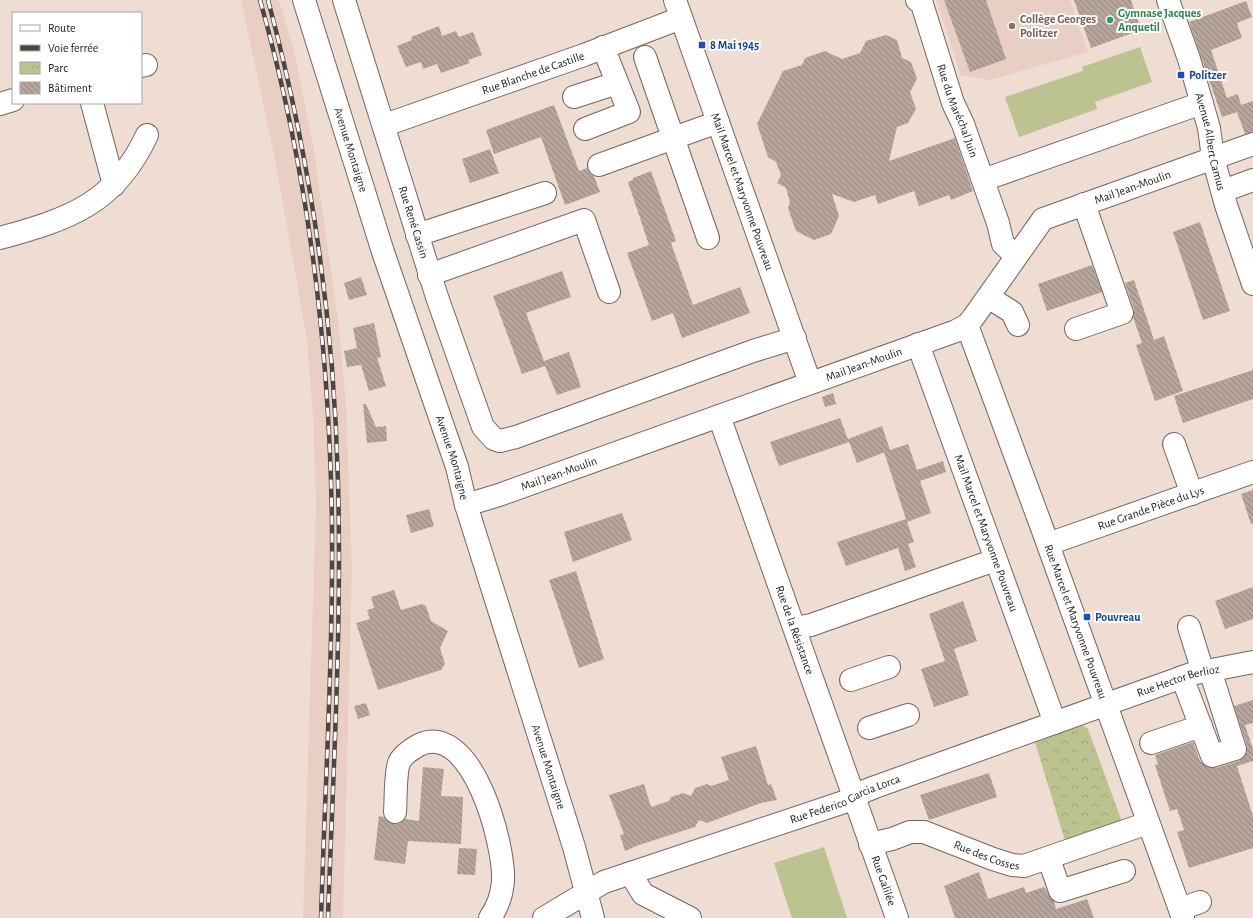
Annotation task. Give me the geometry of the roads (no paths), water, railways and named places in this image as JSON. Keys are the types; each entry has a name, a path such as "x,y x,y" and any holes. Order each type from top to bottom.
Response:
{"street":[{"name":"Avenue Montaigne","path":"304,0 383,252 457,467 466,505 574,847 593,918"},
{"name":"Rue René Cassin","path":"344,0 385,125 429,274 483,426 494,440 500,441 516,437 753,351 795,338"},
{"name":"Rue du Maréchal Juin","path":"917,0 922,4 953,102 963,124 998,223 1003,244 1016,256"},
{"name":"Avenue Albert Camus","path":"1168,0 1202,103 1209,128 1213,158 1226,205 1253,284"},
{"name":"Rue Blanche de Castille","path":"385,125 603,47 678,9"},
{"name":"Mail Marcel et Maryvonne Pouvreau","path":"678,9 810,383"},
{"path":"585,129 629,112 603,47"},
{"path":"645,57 708,238"},
{"path":"574,97 617,83"},
{"path":"0,104 12,100"},
{"path":"983,180 1202,103"},
{"path":"92,104 114,185"},
{"path":"599,165 718,122"},
{"path":"0,238 65,218 92,203 114,185 136,158 147,135"},
{"name":"Mail Jean-Moulin","path":"466,505 506,493 966,326 1043,219 1253,144"},
{"path":"1223,191 1253,180"},
{"path":"417,235 545,193"},
{"path":"1076,329 1122,314 1084,204"},
{"path":"429,274 584,220 609,292"},
{"path":"998,223 1012,232 1031,236"},
{"path":"988,297 1012,312 1018,325"},
{"name":"Rue Marcel et Maryvonne Pouvreau","path":"966,326 1048,544 1181,914"},
{"name":"Mail Marcel et Maryvonne Pouvreau","path":"918,344 1054,723"},
{"name":"Rue de la Résistance","path":"718,416 795,628 870,844"},
{"path":"1174,444 1192,494"},
{"name":"Rue Grande Pièce du Lys","path":"1048,544 1253,472"},
{"path":"795,628 811,625 996,560"},
{"path":"1182,677 1212,756 1236,749 1189,627"},
{"name":"Rue Hector Berlioz","path":"1105,704 1182,677 1253,662"},
{"path":"851,680 889,668"},
{"name":"Rue Federico Garcia Lorca","path":"544,918 604,882 834,806 875,787 1105,704"},
{"path":"869,728 908,715"},
{"path":"1152,743 1200,726"},
{"path":"395,812 399,763 413,748 427,742 444,744 462,757 482,789 498,838 503,881 496,908 490,918"},
{"name":"Rue des Cosses","path":"870,844 892,839 910,832 924,832 1012,865 1024,866 1148,823"},
{"name":"Rue Galilée","path":"870,844 897,918"},
{"path":"1050,858 1060,892 1124,871"},
{"path":"630,873 643,894 690,918"},
{"path":"1181,914 1200,902"}],"railway":[{"path":"260,0 277,64 303,195 313,261 327,395 332,528 332,577 321,918"},
{"path":"268,0 283,59 308,179 325,299 336,421 339,591 328,918"}],"place":[{"name":"Gymnase Jacques Anquetil","path":"1110,20"},
{"name":"Collège Georges Politzer","path":"1012,26"},
{"name":"8 Mai 1945","path":"702,45"},
{"name":"Politzer","path":"1181,75"},
{"name":"Pouvreau","path":"1087,617"}]}
